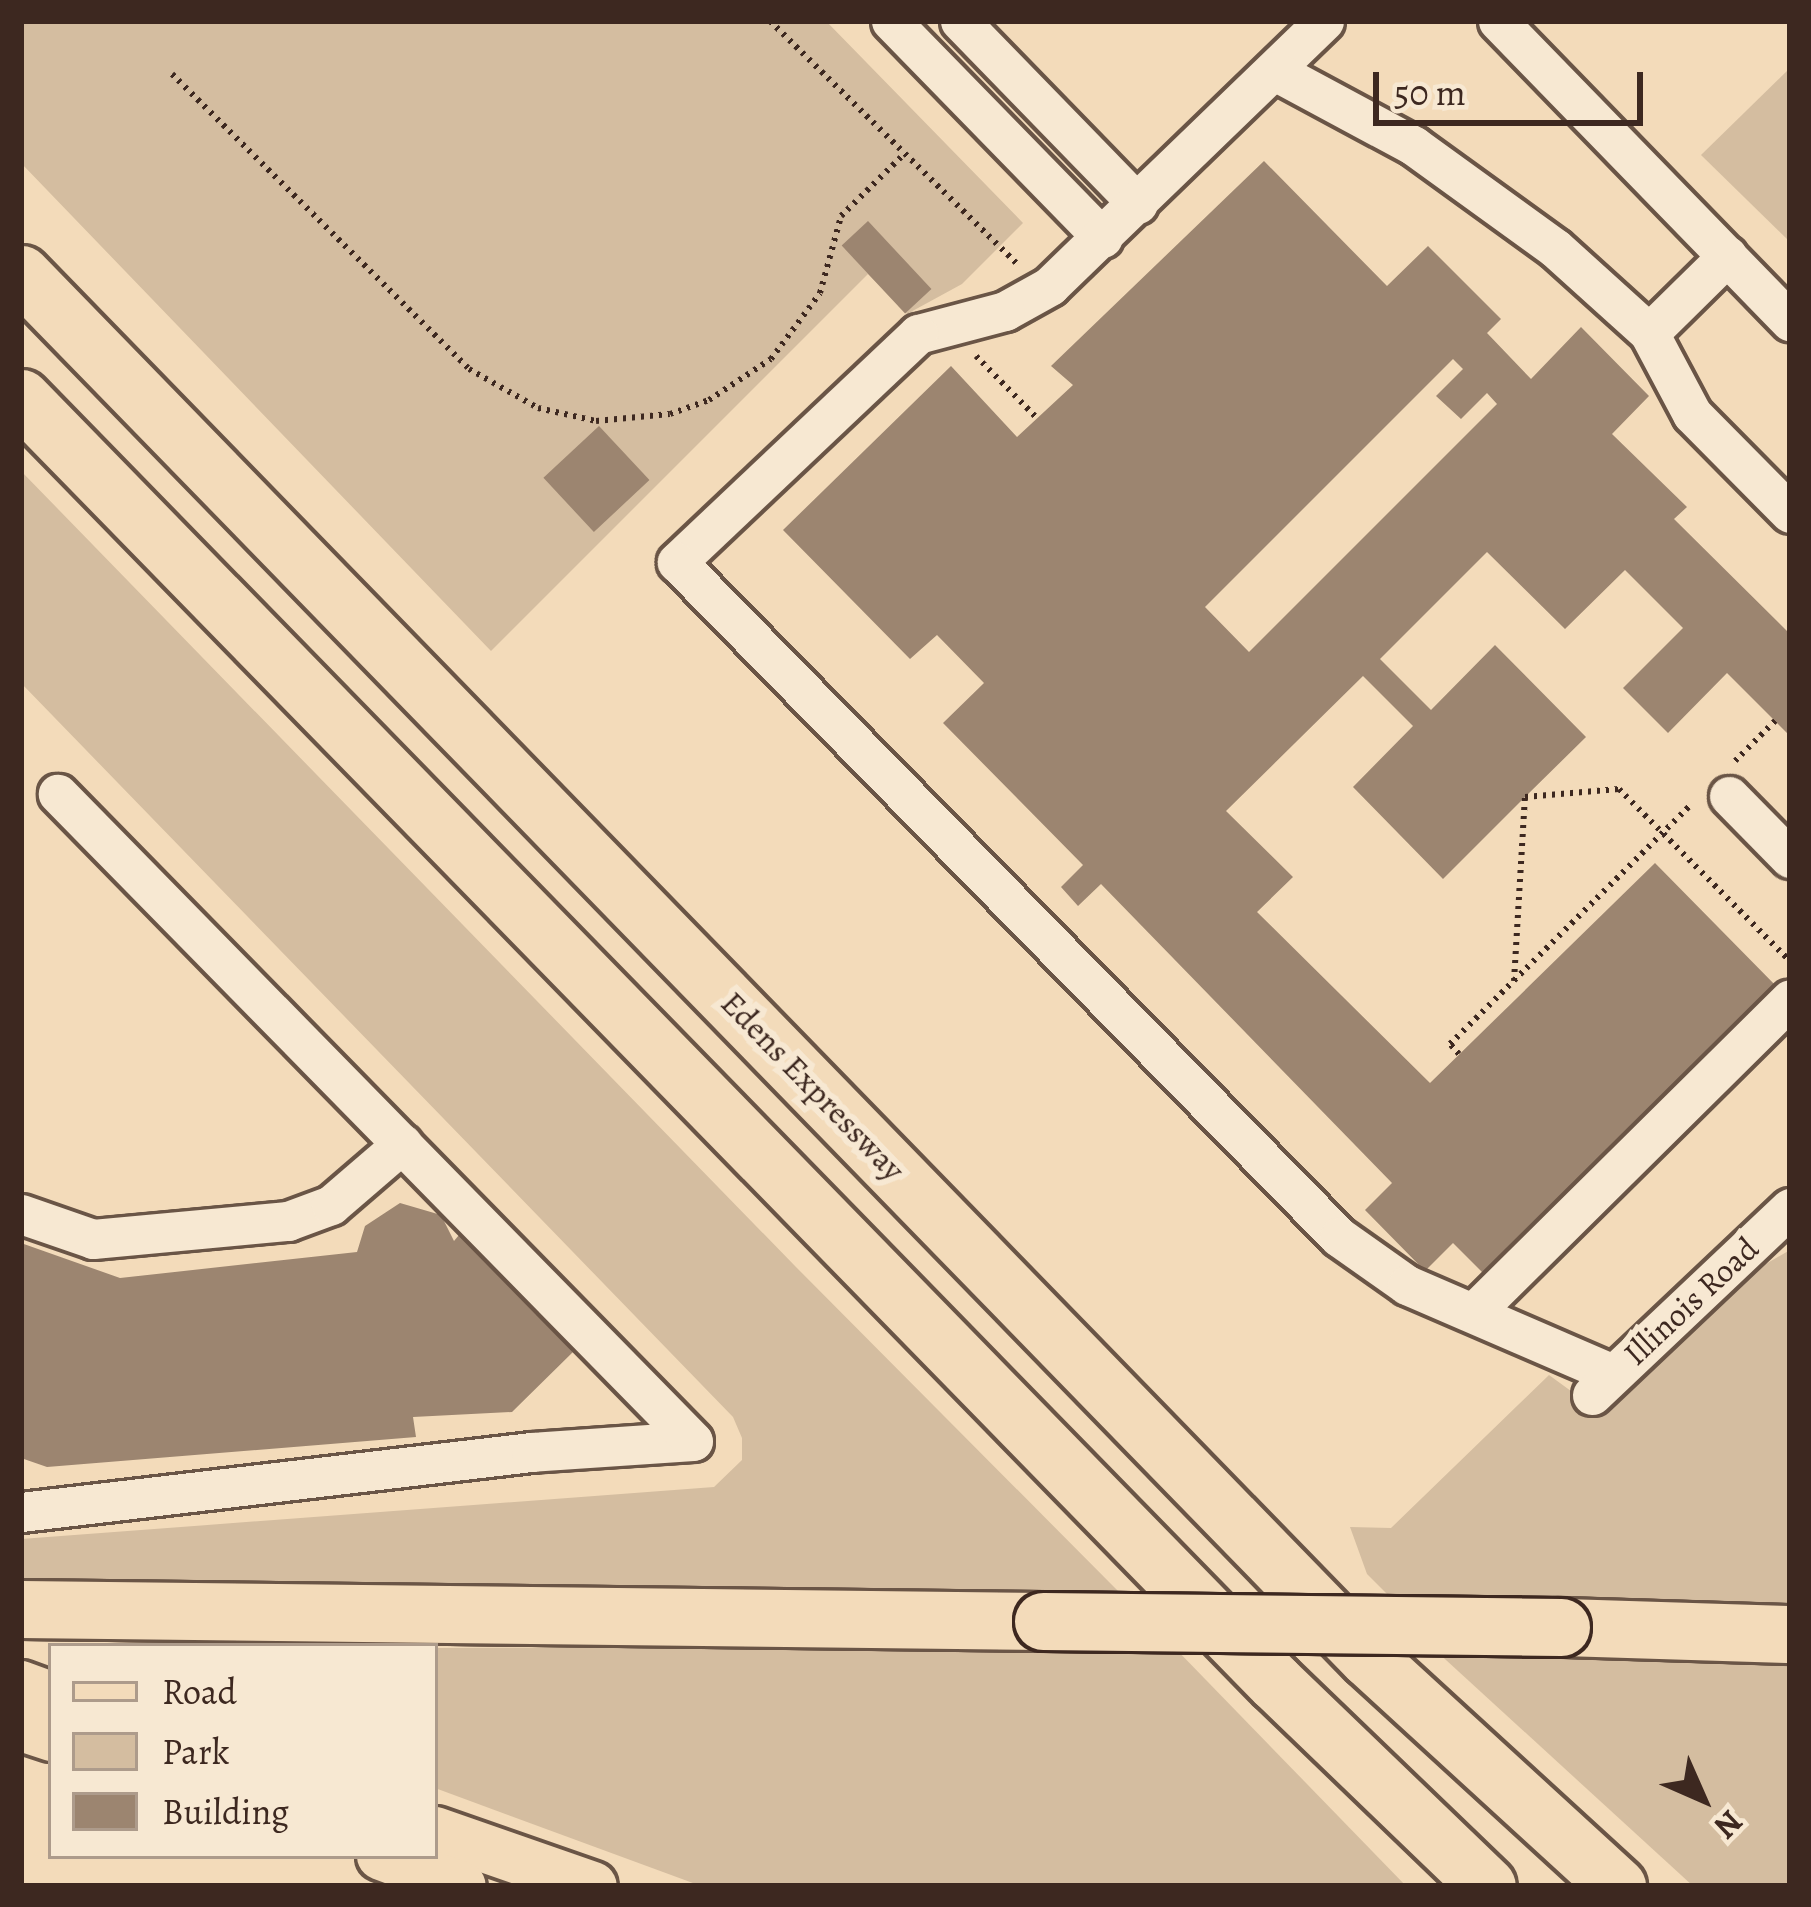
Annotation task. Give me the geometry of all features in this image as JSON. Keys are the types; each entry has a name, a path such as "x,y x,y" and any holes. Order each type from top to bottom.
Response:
{"highway":[{"name":"Edens Expressway","path":"21,274 1368,1658 1617,1886"},
{"path":"21,398 1275,1682 1486,1886"},
{"path":"21,1609 1561,1627 1790,1634"},
{"path":"140,1643 200,1610"}],"main road":[{"path":"438,1832 593,1886"},
{"path":"389,1859 461,1886"}],"street":[{"path":"891,21 1103,238"},
{"path":"960,21 1138,204"},
{"path":"1324,21 1043,291 1005,310 918,334 677,562 1339,1237 1407,1285 1475,1311 1790,999"},
{"path":"1498,21 1790,321"},
{"path":"1275,71 1489,193 1649,333 1692,414 1790,513"},
{"path":"1649,333 1727,256"},
{"path":"1717,789 1790,858"},
{"path":"21,1512 531,1452 693,1441 58,794"},
{"path":"21,1214 93,1239 288,1221 331,1204 402,1144"},
{"name":"Illinois Road","path":"1475,1311 1603,1384 1790,1208"}],"path":[{"path":"770,21 1043,291"},
{"path":"172,74 469,369 538,408 596,421 670,414 709,400 771,359 820,293 841,216 904,154"},
{"path":"976,356 1037,418"},
{"path":"1459,1054 1450,1044 1663,833 1717,789 1775,722"},
{"path":"1514,981 1526,797 1619,789 1790,961"}],"green space":[{"path":"21,21 826,21 1023,223 962,284 907,314 868,274 491,651 21,163"},
{"path":"1790,68 1790,242 1701,155"},
{"path":"21,471 1119,1592 21,1581 21,1539 714,1487 742,1460 742,1438 733,1417 21,683"},
{"path":"1790,1250 1790,1606 1389,1596 1367,1574 1350,1527 1391,1528 1549,1375 1601,1413 1757,1269"},
{"path":"1173,1646 1406,1886 701,1886 438,1789 438,1648"},
{"path":"1434,1649 1790,1663 1790,1886 1693,1886"}],"building":[{"path":"1264,161 1387,286 1428,246 1501,319 1487,333 1531,379 1581,327 1649,396 1612,434 1687,507 1674,519 1790,634 1790,736 1727,673 1668,733 1623,688 1683,628 1625,570 1565,629 1487,552 1380,659 1431,710 1495,645 1586,737 1443,879 1353,787 1413,726 1363,676 1226,811 1293,877 1257,912 1430,1083 1655,863 1782,992 1489,1279 1453,1243 1425,1271 1365,1210 1392,1183 1101,884 1078,906 1061,887 1083,865 943,723 984,683 937,635 910,659 783,530 951,366 1017,437 1073,385 1051,366","holes":["1453,359 1463,369 1436,396 1461,419 1487,393 1497,404 1249,652 1205,607"]},
{"path":"868,221 931,289 905,314 842,246"},
{"path":"599,426 649,480 594,532 543,478"},
{"path":"400,1203 441,1215 454,1241 459,1235 574,1351 512,1412 413,1417 416,1437 47,1467 21,1458 21,1243 120,1278 357,1252 365,1226"}]}
